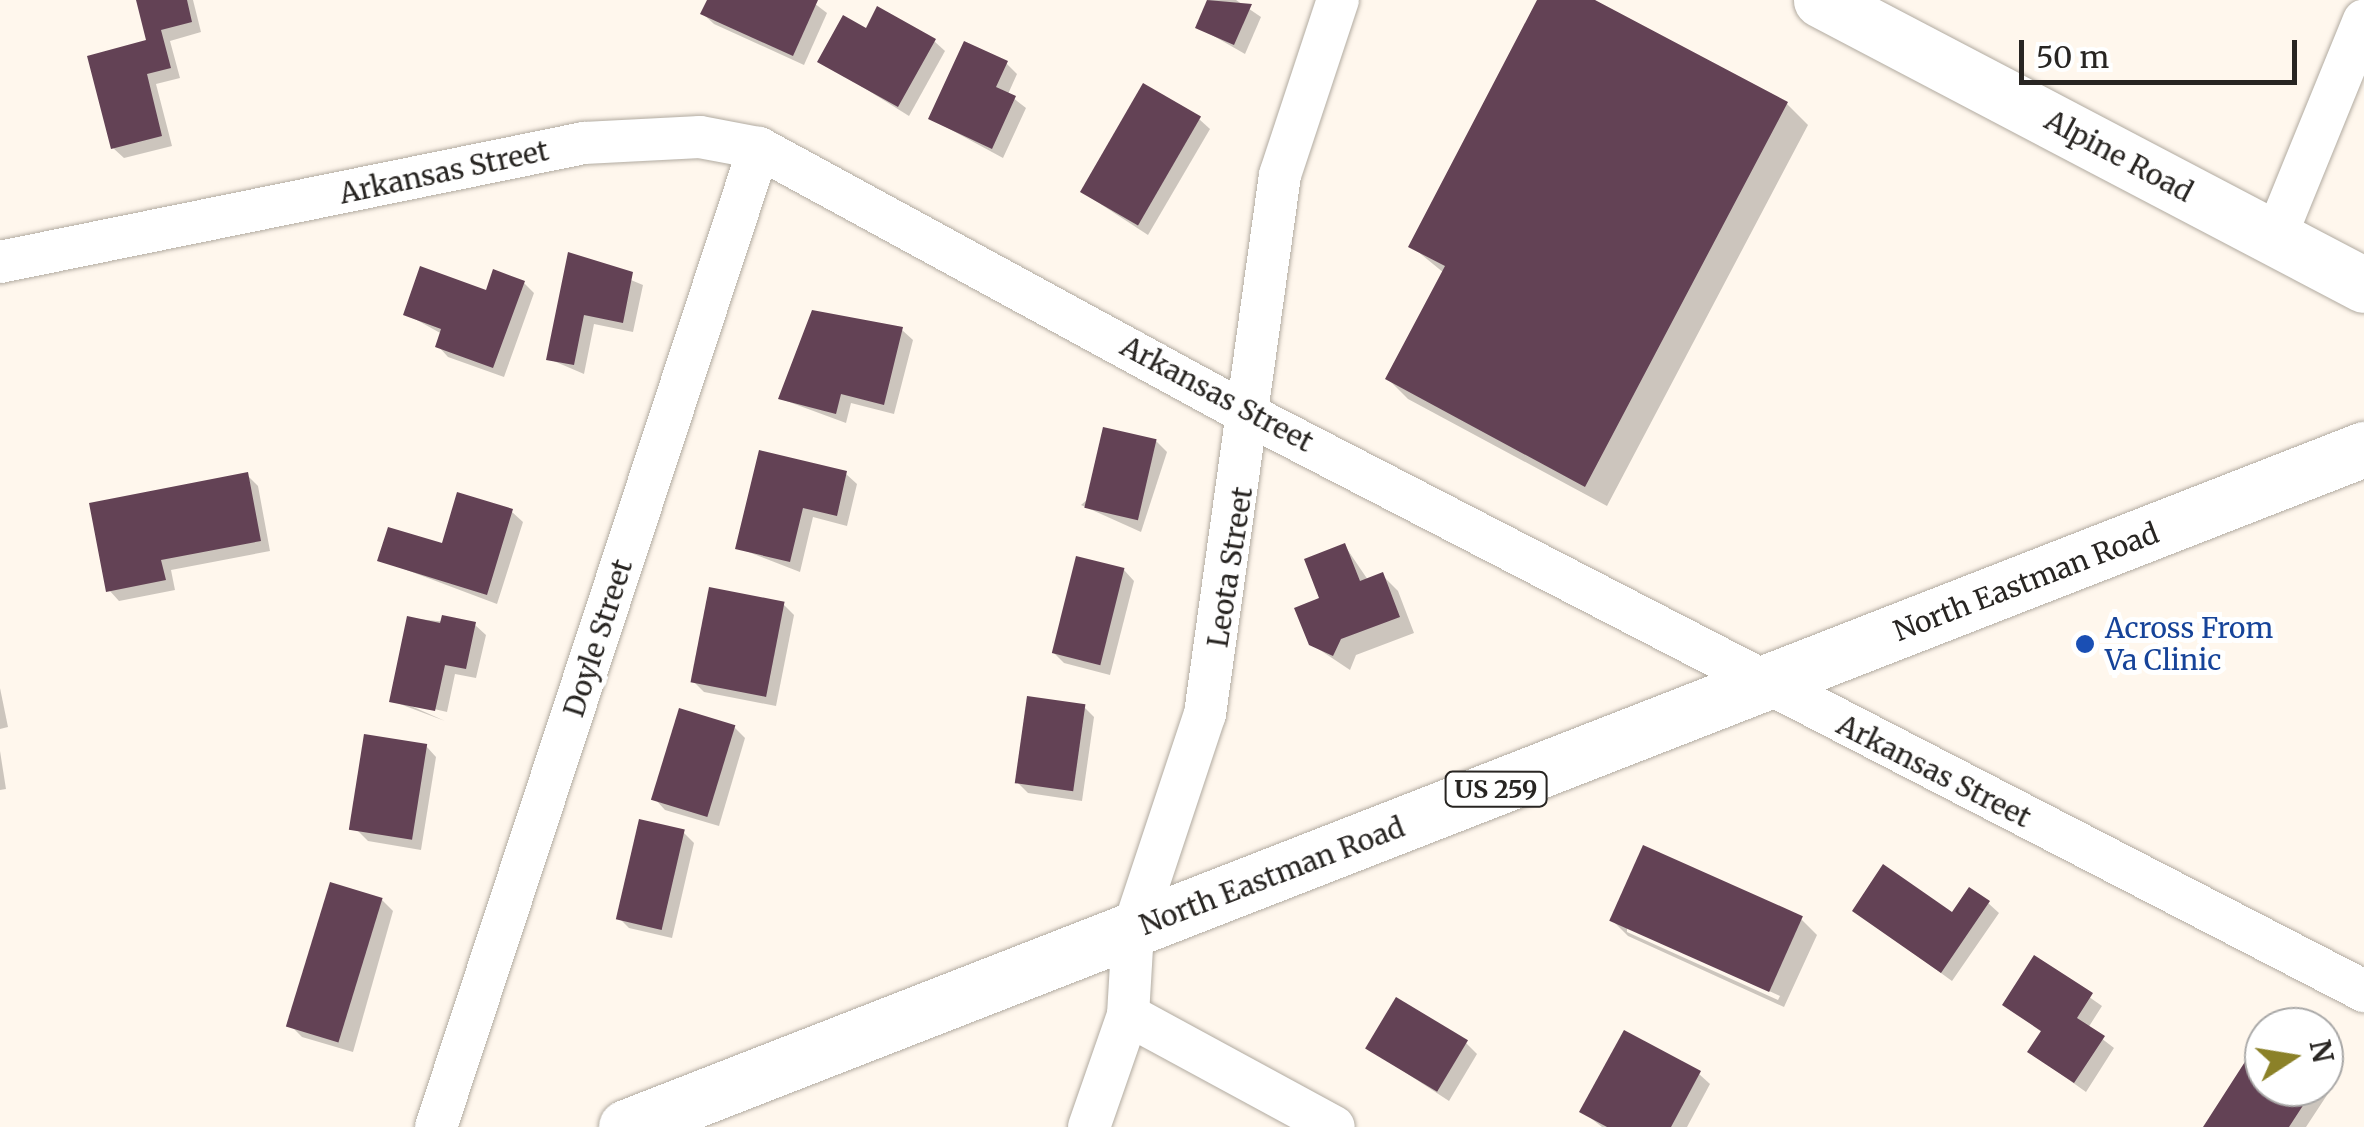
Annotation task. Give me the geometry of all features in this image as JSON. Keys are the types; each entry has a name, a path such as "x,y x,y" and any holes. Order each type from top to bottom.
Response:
{"main road":[{"name":"Alpine Road","path":"1821,0 2364,285"},
{"name":"North Eastman Road","path":"626,1127 2364,449"}],"street":[{"name":"Leota Street","path":"1089,1127 1128,1015 1133,930 1205,714 1253,417 1288,135 1338,0"},
{"path":"2275,238 2364,20"},
{"name":"Arkansas Street","path":"0,262 584,143 700,137 759,148 1253,417 2364,991"},
{"name":"Doyle Street","path":"436,1127 759,148"},
{"path":"1128,1015 1334,1127"}],"building":[{"path":"136,0 187,0 192,22 161,30 171,68 147,74 162,136 111,149 87,56 146,40"},
{"path":"707,0 818,0 793,56 700,14"},
{"path":"1207,0 1252,4 1234,45 1195,28"},
{"path":"1537,0 1595,0 1788,102 1585,487 1385,379 1445,266 1408,247"},
{"path":"877,6 936,39 898,107 817,62 843,15 866,28"},
{"path":"964,41 1008,61 996,87 1016,96 992,149 928,119"},
{"path":"1143,83 1201,116 1138,226 1080,192"},
{"path":"568,252 633,272 623,323 584,315 574,365 546,360"},
{"path":"420,266 486,290 493,269 525,281 493,368 435,347 441,329 403,315"},
{"path":"812,310 903,327 884,405 841,394 836,414 778,399"},
{"path":"1103,427 1157,439 1138,520 1084,508"},
{"path":"759,450 847,471 837,516 803,508 790,562 735,549"},
{"path":"248,472 261,541 161,560 166,580 106,592 89,503"},
{"path":"457,492 513,509 487,595 377,561 388,527 442,543"},
{"path":"1345,543 1360,581 1383,572 1400,617 1341,639 1333,656 1309,645 1294,608 1319,598 1304,559"},
{"path":"1076,556 1125,568 1100,665 1052,653"},
{"path":"709,587 785,602 766,697 690,682"},
{"path":"442,615 476,622 466,669 445,665 435,711 389,702 407,616 440,623"},
{"path":"1027,696 1085,704 1073,791 1015,783"},
{"path":"679,708 735,725 707,817 651,800"},
{"path":"364,734 427,744 412,840 349,830"},
{"path":"639,819 685,830 662,930 616,919"},
{"path":"1643,845 1803,916 1769,992 1609,921"},
{"path":"1883,864 1952,912 1969,887 1990,901 1941,973 1852,911"},
{"path":"330,882 383,898 338,1042 286,1026"},
{"path":"2034,955 2093,993 2077,1018 2105,1036 2074,1083 2027,1052 2041,1031 2002,1005"},
{"path":"1396,997 1468,1040 1437,1092 1365,1048"},
{"path":"1624,1030 1701,1071 1671,1127 1607,1127 1579,1112"},
{"path":"2244,1063 2244,1107 2302,1107 2289,1127 2203,1127"}],"place":[{"name":"Across From Va Clinic","path":"2085,644"}]}
